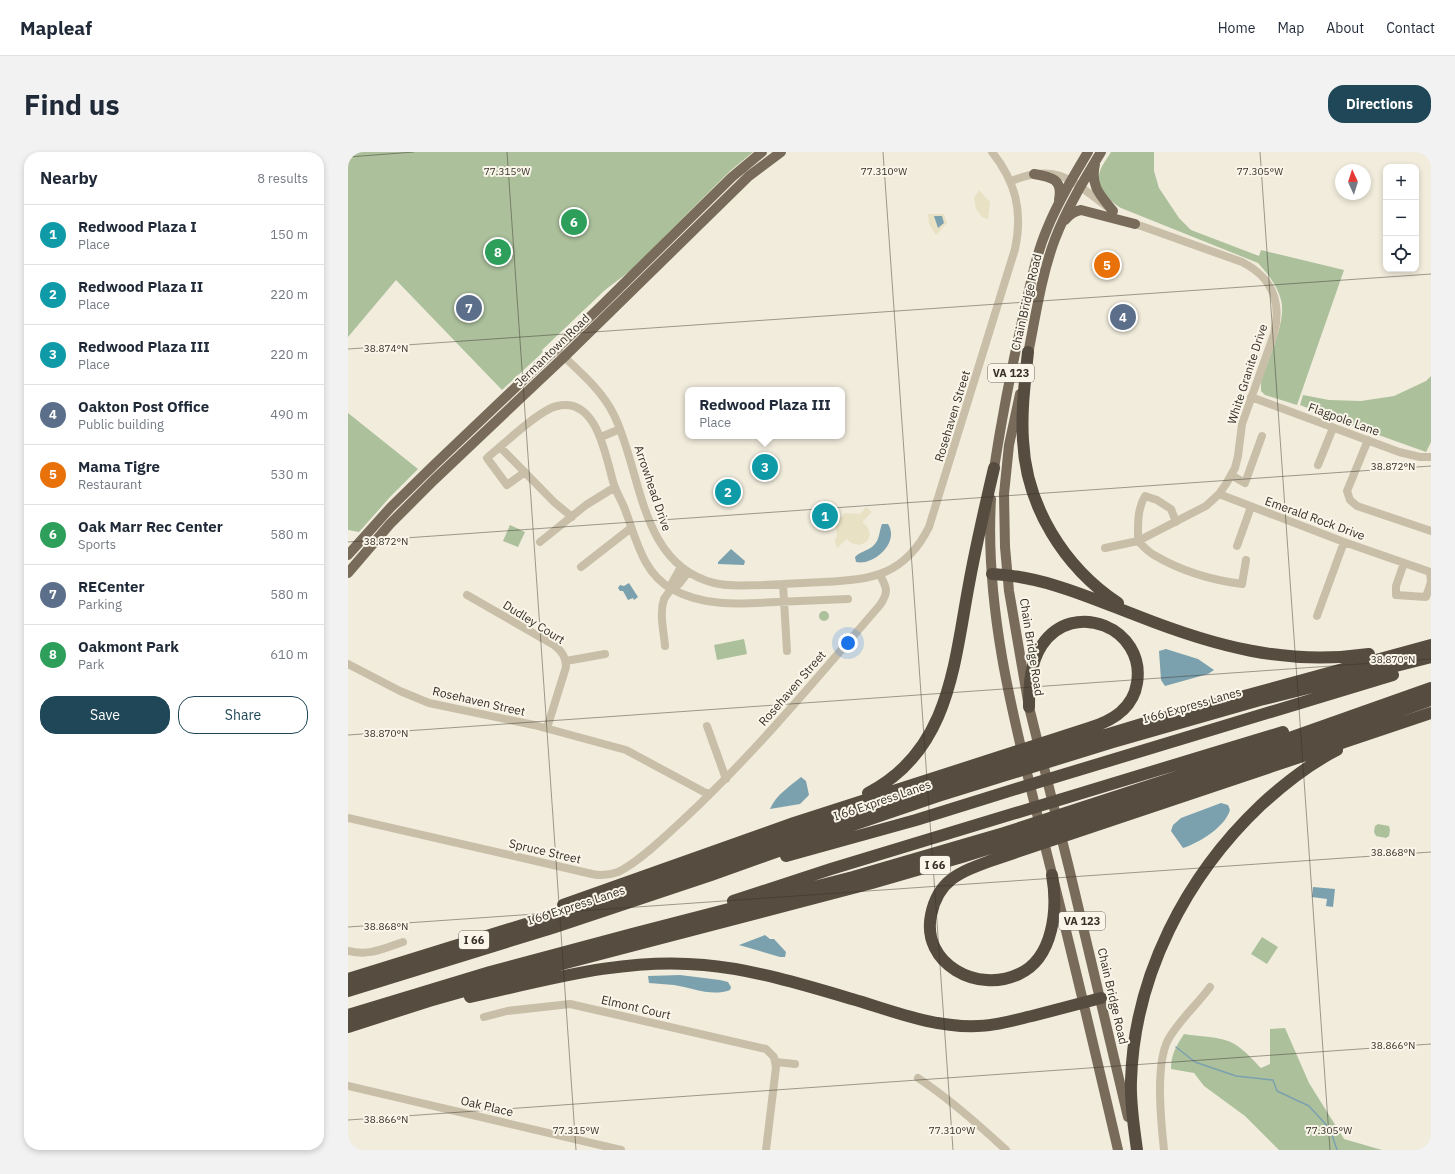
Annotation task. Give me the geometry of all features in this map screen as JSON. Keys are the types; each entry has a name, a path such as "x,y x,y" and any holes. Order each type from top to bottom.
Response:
{"highway":[{"path":"1028,352 1024,401 1023,440 1027,469 1040,510 1055,538 1072,563 1103,592 1137,616"},
{"path":"794,823 862,796 884,783 912,758 928,737 942,709 950,680 973,559 994,468"},
{"path":"992,574 1031,579 1078,593 1181,632 1224,646 1251,651 1286,656 1342,657 1368,654 1409,644 1431,643"},
{"path":"530,924 557,907 794,823 1100,725 1111,720 1127,706 1136,690 1138,668 1136,658 1131,647 1122,636 1115,631 1096,623 1078,622 1061,627 1046,639 1037,653 1030,680 1028,707"},
{"name":"I 66","path":"348,979 530,924 800,832 980,773 1145,723 1431,643"},
{"name":"I 66 Express Lanes","path":"348,991 552,928 711,875 938,796 1113,742 1260,700 1431,657"},
{"path":"711,875 735,871 765,861 909,822 1431,663"},
{"path":"632,934 830,869 1431,688"},
{"path":"348,1015 490,972 846,879 1004,833 1208,766 1398,698"},
{"name":"I 66","path":"348,1027 429,1001 535,971 865,885 962,857 1132,804 1431,700"},
{"path":"1052,875 1055,890 1055,905 1051,932 1043,951 1033,964 1023,972 1003,980 977,979 968,977 954,970 936,951 930,928 933,906 945,884 958,874 990,861 1431,713"},
{"path":"1137,1150 1130,1081 1136,1031 1142,1002 1151,973 1168,932 1183,904 1210,862 1229,838 1249,817 1283,786 1328,754 1384,728"},
{"path":"429,1001 467,998 577,973 621,966 661,964 703,964 741,970 852,999 902,1014 953,1026 1001,1024 1101,998"}],"main road":[{"name":"Jermantown Road","path":"348,555 391,507 556,349 732,177 762,152"},
{"name":"Jermantown Road","path":"348,573 403,510 564,357 745,181 781,152"},
{"name":"Chain Bridge Road","path":"1088,152 1058,232 1045,273 1011,435 1005,478 1004,525 1007,575 1028,707 1036,736 1052,778 1063,844 1137,1150"},
{"name":"Chain Bridge Road","path":"1099,156 1058,204 1046,231 1032,275 1005,401 994,468 990,514 992,574 1004,669 1019,741 1084,1002 1118,1150"},
{"path":"1099,156 1094,169 1095,187 1113,211"},
{"path":"1034,174 1048,176 1057,181 1060,190 1058,204"},
{"path":"1058,232 1070,214 1081,210 1135,224"}],"street":[{"name":"Rosehaven Street","path":"348,664 400,691 429,702 547,728 626,750 710,794 759,745 880,605 886,594 886,588 880,575 896,566 913,552 925,536 932,520 1015,249 1018,233 1016,200 1011,181 992,152"},
{"name":"White Granite Drive","path":"1011,181 1034,174 1050,173 1076,183 1113,211 1135,224 1242,262 1256,270 1267,283 1273,293 1276,303 1277,320 1274,334 1242,424 1238,456 1231,475 1219,494 1206,506 1138,541 1105,548"},
{"name":"Arrowhead Drive","path":"556,349 595,387 604,398 620,430 655,534 668,554 685,570 709,581 722,585 735,586 852,580 880,575"},
{"name":"Flagpole Lane","path":"1251,397 1407,454 1420,457 1431,457"},
{"path":"525,472 507,485 487,458 531,421 551,408 572,405 586,413 601,437 615,487 637,544 647,564 657,577 671,588 689,597 719,603 739,604 848,599"},
{"path":"1318,464 1334,428"},
{"path":"601,437 620,430"},
{"path":"1231,475 1246,483 1262,436"},
{"path":"1368,440 1347,491 1350,500 1357,506 1431,531"},
{"path":"500,447 554,502 572,517"},
{"path":"540,542 586,505 615,487"},
{"name":"Emerald Rock Drive","path":"1219,494 1344,542 1430,572 1431,582 1426,597 1396,595 1396,586 1404,563"},
{"path":"1176,522 1171,509 1157,500 1145,496 1142,501 1138,520 1138,541 1153,554 1172,564 1198,575 1230,582 1242,584 1246,560"},
{"path":"1237,546 1251,507"},
{"path":"581,567 631,528"},
{"path":"1317,616 1344,542"},
{"path":"665,646 662,616 664,599 671,588 679,584 685,570"},
{"path":"783,584 787,650"},
{"name":"Dudley Court","path":"467,595 554,646 563,654 566,661 566,667 547,728"},
{"path":"566,661 605,654"},
{"path":"707,726 726,779"},
{"name":"Spruce Street","path":"348,818 592,874 606,875 623,869 641,856 675,828 710,794"},
{"path":"348,951 360,954 369,954 403,942"},
{"path":"1164,1150 1161,1082 1163,1053 1172,1035 1210,987"},
{"name":"Elmont Court","path":"484,1017 507,1011 570,1004 758,1046 770,1051 776,1062"},
{"path":"766,1150 776,1062 795,1064"},
{"path":"918,1078 941,1093 1006,1150"},
{"name":"Oak Place","path":"348,1086 621,1150"}],"green space":[{"path":"348,152 753,152 730,171 630,271 605,290 542,350 543,352 502,390 396,280 348,337"},
{"path":"1111,152 1154,152 1154,171 1159,188 1179,218 1191,230 1259,256 1261,250 1344,270 1297,405 1265,395 1261,391 1261,381 1276,340 1282,309 1281,300 1275,285 1269,276 1258,263 1121,208 1117,205 1102,190 1099,180 1101,169"},
{"path":"1431,376 1431,442 1426,452 1300,405 1303,395 1329,400 1361,401 1394,396 1426,381"},
{"path":"348,413 418,469 390,497 359,532 348,530"},
{"path":"510,525 525,532 518,547 503,541"},
{"path":"822,611 826,611 828,612 828,620 822,621 819,618 819,614"},
{"path":"744,639 747,654 717,660 714,645"},
{"path":"1378,824 1389,826 1389,836 1386,838 1376,836 1374,832 1375,826"},
{"path":"1262,937 1278,947 1267,964 1251,954"},
{"path":"1285,1028 1309,1083 1344,1139 1382,1150 1279,1150 1245,1116 1204,1086 1194,1073 1171,1069 1174,1051 1184,1034 1212,1037 1233,1043 1243,1050 1261,1068 1270,1064 1270,1029"}],"shaded area":[{"path":"979,190 990,202 988,219 982,217 976,209 974,198"},
{"path":"928,214 944,214 947,223 936,235 929,224"},
{"path":"866,507 872,512 862,522 867,526 870,534 868,540 860,545 851,543 847,539 837,548 834,541 837,537 835,524 845,513 860,514"}],"water":[{"path":"934,216 942,216 944,223 938,228"},
{"path":"882,524 888,524 891,531 891,538 888,545 877,556 870,560 856,562 855,557 857,555 870,549 876,543"},
{"path":"731,549 745,561 744,565 718,564 718,562"},
{"path":"629,583 638,597 634,600 633,598 628,600 623,591 620,591 618,588 620,585 624,586"},
{"path":"1166,649 1198,659 1214,670 1208,674 1165,686 1161,680 1159,651"},
{"path":"801,777 806,781 809,795 800,804 770,809 776,799"},
{"path":"1221,803 1228,805 1230,810 1223,822 1211,834 1183,848 1171,831 1173,825 1181,818"},
{"path":"1313,887 1335,889 1333,907 1326,906 1327,899 1312,897"},
{"path":"765,935 770,939 774,939 786,952 785,957 780,957 739,945"},
{"path":"680,975 720,980 728,982 731,987 730,990 716,993 674,985 649,983 648,976"}],"waterway":[{"path":"1176,1047 1195,1062 1236,1076 1273,1080 1277,1091 1309,1106 1330,1129 1337,1150"}],"place":[{"name":"Oak Marr Rec Center","path":"574,222"},
{"name":"Oakmont Park","path":"498,252"},
{"name":"Mama Tigre","path":"1107,265"},
{"name":"RECenter","path":"469,308"},
{"name":"Oakton Post Office","path":"1123,317"},
{"name":"Redwood Plaza III","path":"765,467"},
{"name":"Redwood Plaza II","path":"728,492"},
{"name":"Redwood Plaza I","path":"825,516"}]}
